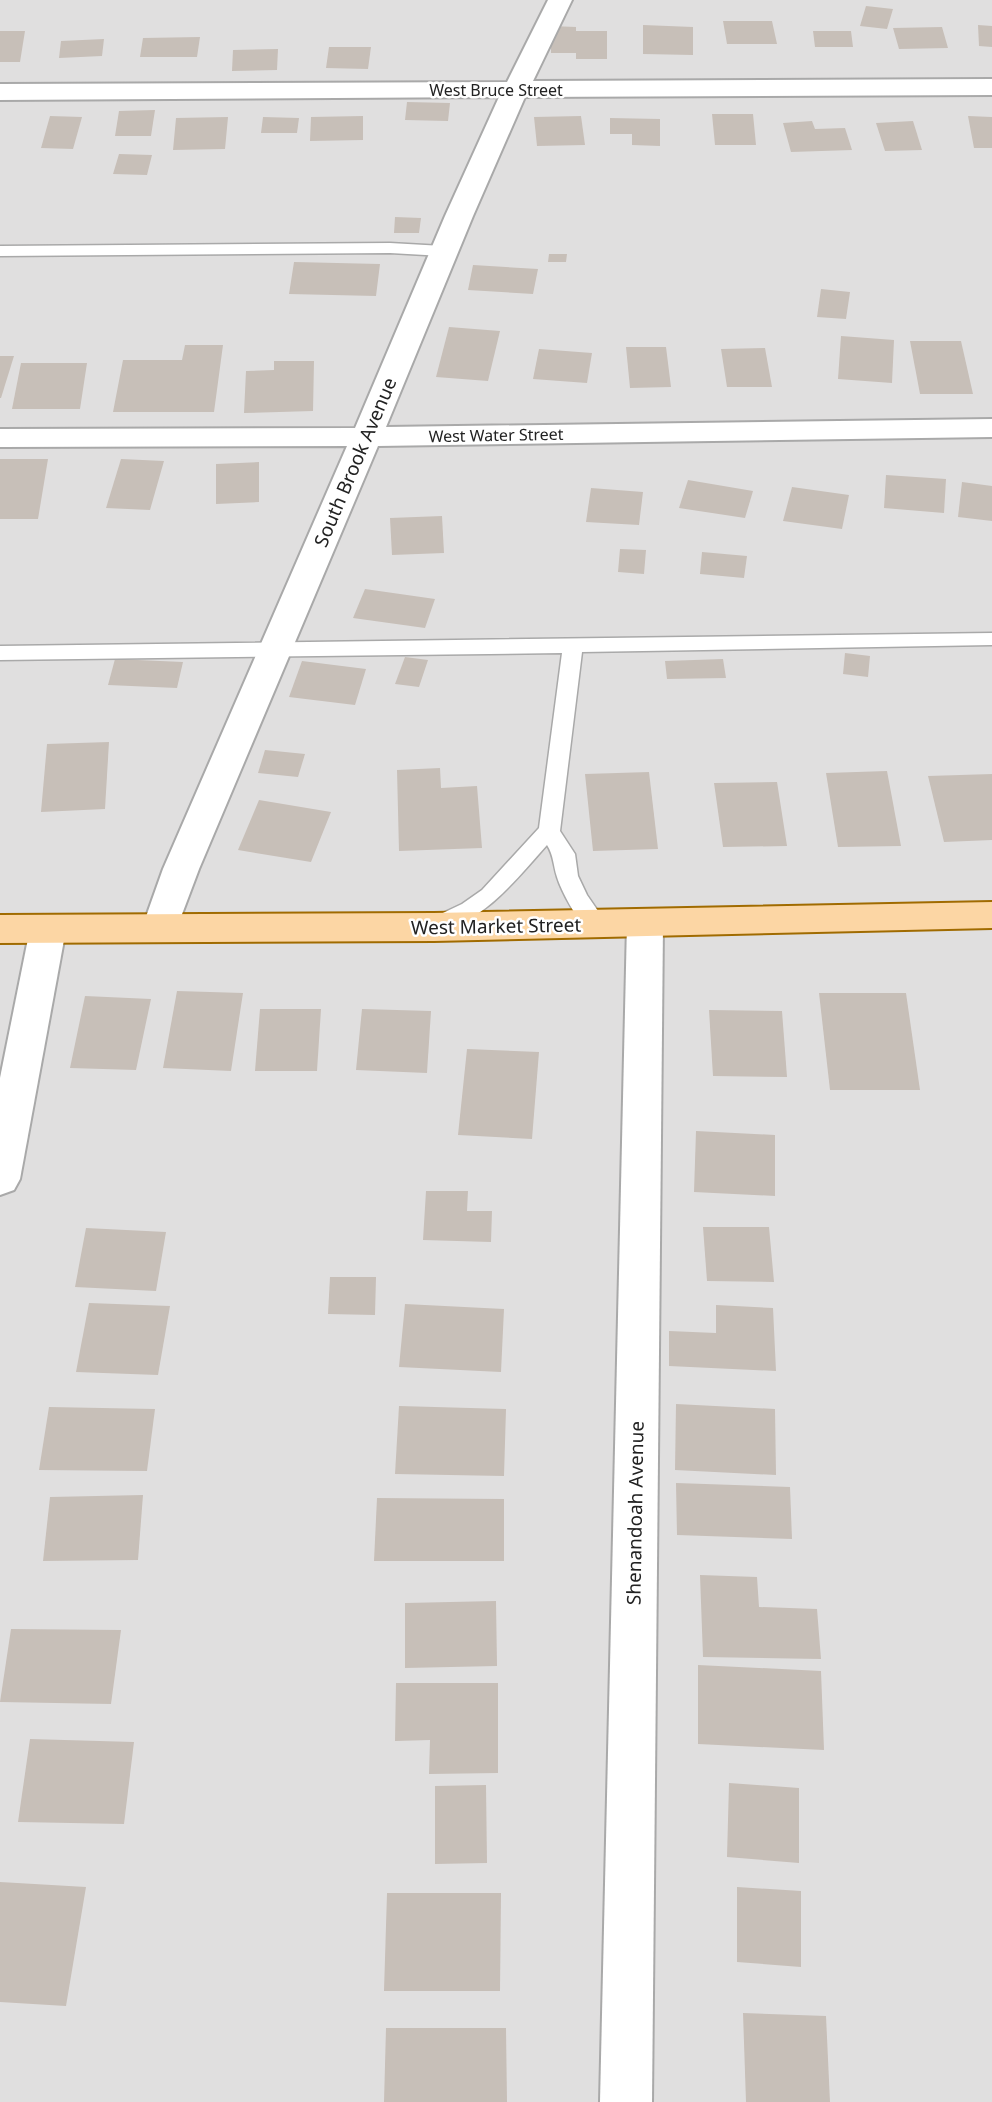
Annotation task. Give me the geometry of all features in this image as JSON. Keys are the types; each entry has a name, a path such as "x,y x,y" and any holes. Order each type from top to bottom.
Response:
{"main road":[{"name":"West Market Street","path":"0,929 434,927 992,915"}],"street":[{"name":"South Brook Avenue","path":"160,928 181,869 367,437 443,251 513,90 560,0"},
{"name":"West Bruce Street","path":"0,92 992,87"},
{"name":"West Water Street","path":"0,438 367,437 992,428"},
{"name":"Shenandoah Avenue","path":"626,2102 645,924"},
{"path":"0,1179 48,929"}],"lane":[{"path":"0,251 376,248 443,251"},
{"path":"0,653 992,639"},
{"path":"573,646 549,831 564,854 567,876 578,899 596,924"},
{"path":"434,927 481,902 515,870 531,846 549,831"}],"shaded area":[{"path":"0,0 992,0 992,2102 0,2102"}],"building":[{"path":"866,6 893,9 887,29 860,26"},
{"path":"723,21 772,21 777,44 727,44"},
{"path":"643,25 693,27 693,55 643,54"},
{"path":"978,25 992,26 992,47 979,46"},
{"path":"551,26 576,27 576,31 607,31 607,59 576,59 576,53 551,53"},
{"path":"942,27 948,48 899,49 893,28"},
{"path":"0,31 25,31 20,62 0,62"},
{"path":"813,31 851,31 853,47 815,47"},
{"path":"200,37 197,57 140,57 143,38"},
{"path":"104,39 102,56 59,58 61,41"},
{"path":"329,47 371,47 368,69 326,68"},
{"path":"278,49 277,70 232,71 233,50"},
{"path":"407,102 450,103 448,121 405,120"},
{"path":"155,110 151,136 115,136 119,111"},
{"path":"712,114 753,114 756,145 715,145"},
{"path":"50,116 82,117 73,149 41,148"},
{"path":"363,116 363,140 310,141 311,117"},
{"path":"581,116 585,145 537,146 534,117"},
{"path":"968,116 992,117 992,148 974,148"},
{"path":"228,117 225,149 173,150 176,118"},
{"path":"263,117 299,118 297,133 261,133"},
{"path":"610,118 660,119 660,146 632,145 632,134 610,134"},
{"path":"812,121 815,129 845,128 852,150 791,152 783,123"},
{"path":"913,121 922,150 885,151 876,123"},
{"path":"119,154 152,155 147,175 113,174"},
{"path":"395,217 421,218 419,233 394,233"},
{"path":"549,254 567,254 566,262 548,262"},
{"path":"294,262 380,264 376,296 289,294"},
{"path":"473,265 538,269 533,294 468,290"},
{"path":"821,289 850,292 846,319 817,317"},
{"path":"449,327 500,331 488,381 436,377"},
{"path":"841,336 894,340 892,383 838,379"},
{"path":"910,341 961,341 973,394 920,394"},
{"path":"185,345 223,345 214,412 113,412 123,360 182,360"},
{"path":"626,347 666,347 671,387 630,388"},
{"path":"765,348 772,387 727,387 721,349"},
{"path":"539,349 592,353 587,383 533,379"},
{"path":"0,356 14,356 1,398 0,398"},
{"path":"274,361 314,361 313,411 244,413 246,371 274,370"},
{"path":"21,363 87,363 80,409 12,409"},
{"path":"0,459 48,459 38,519 0,519"},
{"path":"121,459 164,461 150,510 106,508"},
{"path":"259,462 259,502 216,504 216,464"},
{"path":"886,475 946,479 944,513 884,508"},
{"path":"688,480 753,491 745,518 679,508"},
{"path":"962,482 992,486 992,521 958,517"},
{"path":"792,487 849,495 842,529 783,521"},
{"path":"591,488 643,492 639,525 586,522"},
{"path":"442,516 444,553 392,555 390,518"},
{"path":"620,549 646,550 644,574 618,572"},
{"path":"702,552 747,556 744,578 700,574"},
{"path":"365,589 435,599 425,628 353,618"},
{"path":"845,653 870,656 868,677 843,674"},
{"path":"405,657 428,660 419,687 395,684"},
{"path":"115,659 183,662 177,688 108,685"},
{"path":"723,659 726,678 667,679 665,661"},
{"path":"302,661 366,669 355,705 289,697"},
{"path":"109,742 105,809 41,812 47,744"},
{"path":"265,750 305,754 298,777 258,773"},
{"path":"440,768 441,788 477,786 482,848 399,851 397,770"},
{"path":"887,771 901,846 838,847 826,773"},
{"path":"649,772 658,849 593,851 585,774"},
{"path":"992,774 992,840 944,842 928,776"},
{"path":"777,782 787,846 723,847 714,783"},
{"path":"259,800 331,812 311,862 238,850"},
{"path":"177,991 243,993 231,1071 163,1068"},
{"path":"819,993 906,993 920,1090 830,1090"},
{"path":"85,996 151,999 136,1070 70,1068"},
{"path":"260,1009 321,1009 317,1071 255,1071"},
{"path":"362,1009 431,1011 427,1073 356,1070"},
{"path":"709,1010 782,1011 787,1077 713,1076"},
{"path":"467,1049 539,1052 532,1139 458,1135"},
{"path":"696,1131 775,1135 775,1196 694,1192"},
{"path":"426,1191 468,1191 467,1211 492,1211 491,1242 423,1240"},
{"path":"703,1227 769,1227 774,1282 707,1281"},
{"path":"86,1228 166,1232 156,1291 75,1287"},
{"path":"330,1277 376,1277 375,1315 328,1314"},
{"path":"89,1303 170,1306 158,1375 76,1372"},
{"path":"405,1304 504,1309 501,1372 399,1367"},
{"path":"716,1305 773,1308 776,1371 669,1366 669,1331 716,1333"},
{"path":"676,1404 775,1409 776,1475 675,1470"},
{"path":"399,1406 506,1409 504,1476 395,1474"},
{"path":"49,1407 155,1409 147,1471 39,1470"},
{"path":"676,1483 790,1487 792,1539 677,1535"},
{"path":"143,1495 138,1560 43,1561 50,1497"},
{"path":"377,1498 504,1499 504,1561 374,1561"},
{"path":"700,1575 757,1577 759,1607 817,1609 821,1659 703,1657"},
{"path":"496,1601 497,1666 405,1668 405,1603"},
{"path":"11,1629 121,1630 111,1704 0,1702"},
{"path":"698,1665 821,1671 824,1750 698,1744"},
{"path":"396,1683 498,1683 498,1773 429,1774 430,1740 395,1741"},
{"path":"30,1739 134,1742 124,1824 18,1822"},
{"path":"729,1783 799,1788 799,1863 727,1857"},
{"path":"486,1785 487,1863 435,1864 435,1786"},
{"path":"0,1882 86,1887 66,2006 0,2002"},
{"path":"737,1887 801,1891 801,1967 737,1962"},
{"path":"387,1893 501,1893 500,1991 384,1991"},
{"path":"743,2013 826,2016 830,2102 746,2102"},
{"path":"386,2028 506,2028 507,2102 384,2102"}]}
